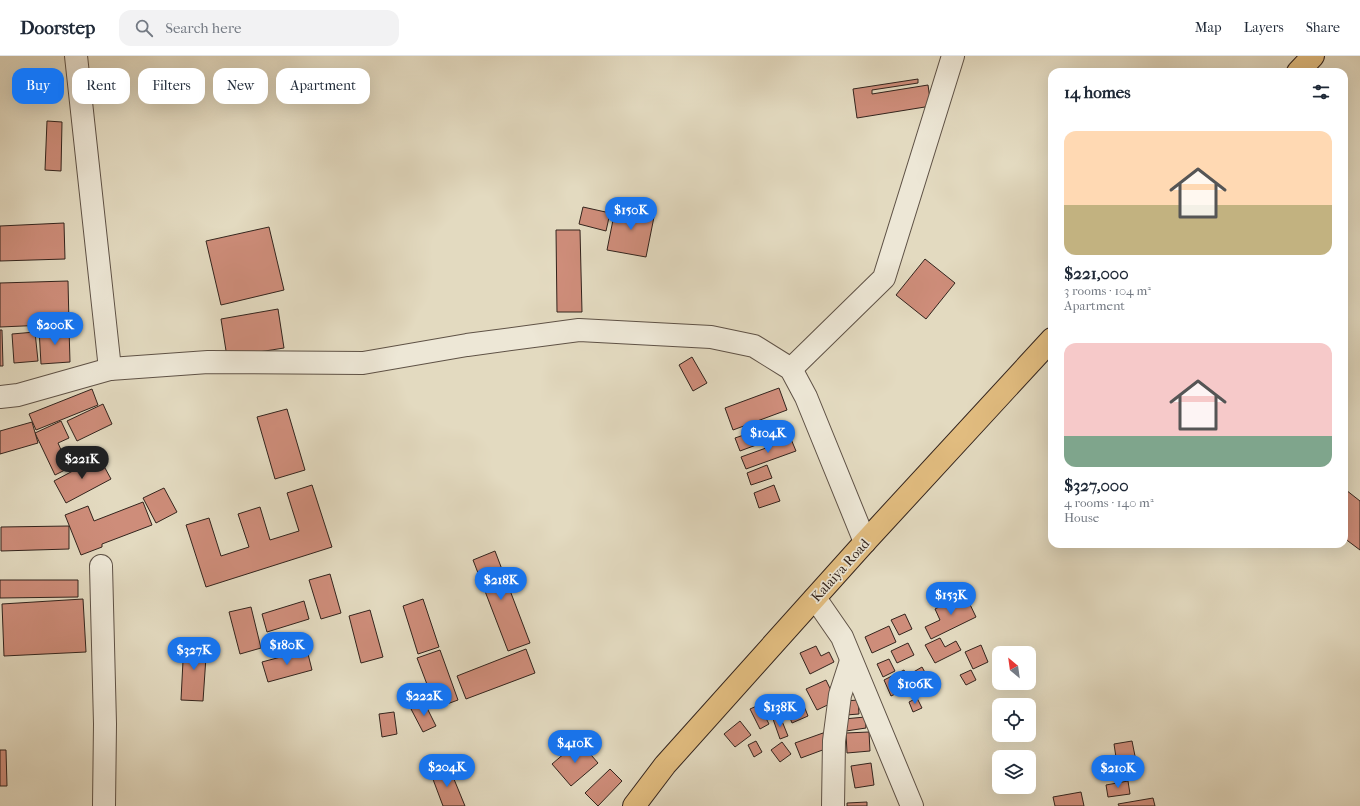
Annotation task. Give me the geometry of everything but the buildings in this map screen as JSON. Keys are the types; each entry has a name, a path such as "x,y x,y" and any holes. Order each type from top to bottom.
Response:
{"main road":[{"path":"1302,68 1312,56"},
{"name":"Kalaiya Road","path":"634,806 665,766 865,542 1048,343"}],"street":[{"path":"76,56 110,369"},
{"path":"791,369 884,278 953,56"},
{"path":"0,397 18,395 110,369 208,362 363,363 467,345 579,330 711,337 754,346 791,369 806,397 865,542"},
{"path":"101,566 105,724 104,806"},
{"path":"815,598 842,637 912,806"},
{"path":"834,806 834,740 840,695 851,660"}]}
